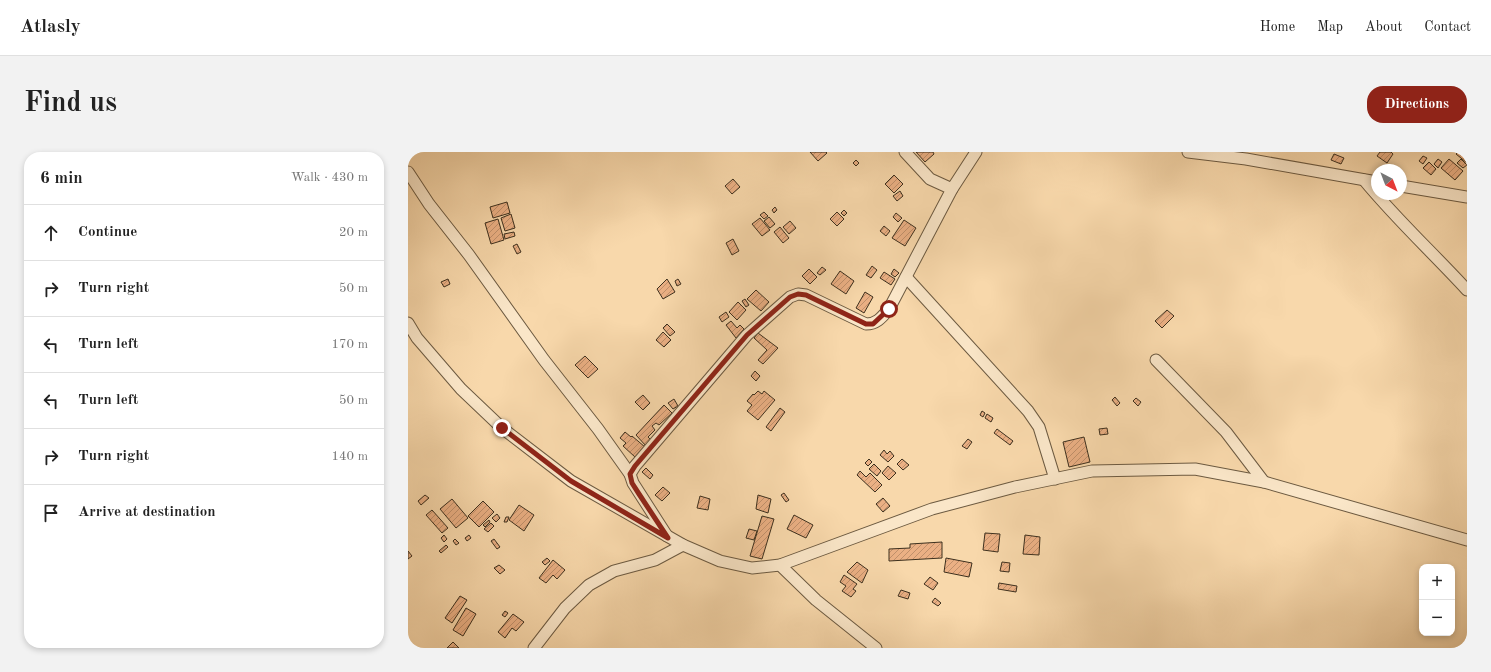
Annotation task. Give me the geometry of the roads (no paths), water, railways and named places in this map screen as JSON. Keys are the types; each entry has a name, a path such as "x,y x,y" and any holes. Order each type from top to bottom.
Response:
{"street":[{"path":"905,152 930,179 952,189"},
{"path":"630,474 635,466 747,335 790,297 798,294 806,295 866,324 873,324 889,309 952,189 976,152"},
{"path":"1188,152 1246,159 1371,181"},
{"path":"408,172 429,204 470,256 544,360 598,429 630,474 632,483 668,538"},
{"path":"1364,180 1399,220 1424,243 1467,290"},
{"path":"1407,187 1467,198"},
{"path":"906,277 1028,411 1039,427 1055,479"},
{"path":"408,323 417,338 461,389 502,428 571,481 682,545 720,561 752,568 780,565 932,509 1092,471 1195,469 1264,482 1467,540"},
{"path":"1156,360 1226,432 1264,482"},
{"path":"534,648 565,608 589,585 614,571 655,560 682,545"},
{"path":"780,565 816,600 876,648"}]}
